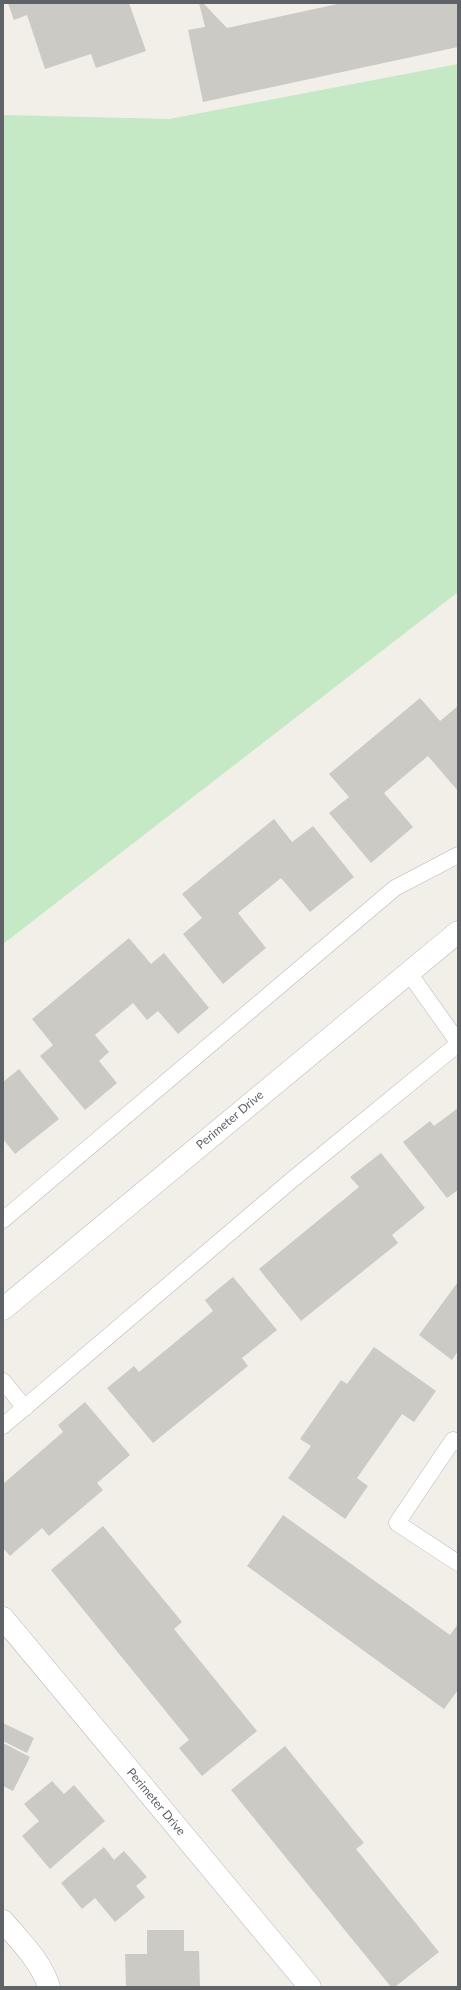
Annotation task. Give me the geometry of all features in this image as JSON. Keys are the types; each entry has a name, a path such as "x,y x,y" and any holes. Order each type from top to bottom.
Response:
{"street":[{"name":"Perimeter Drive","path":"3,1309 458,932"},
{"name":"Perimeter Drive","path":"3,1618 310,1987"},
{"path":"3,1921 36,1960 50,1987"}],"lane":[{"path":"3,1220 395,888 458,855"},
{"path":"3,1426 293,1178 458,1043 409,973"},
{"path":"3,1381 25,1408"},
{"path":"458,1443 453,1440 397,1523 458,1563"}],"green space":[{"path":"458,64 458,592 3,944 3,115 169,119"}],"building":[{"path":"8,3 129,3 146,51 96,68 91,54 45,69 27,15 14,20"},
{"path":"199,3 203,3 227,28 342,3 458,3 458,47 203,102 188,30 205,27"},
{"path":"420,698 440,721 458,706 458,791 428,756 384,793 413,827 371,863 329,813 349,797 329,774"},
{"path":"274,819 292,842 313,826 354,877 310,912 281,878 238,913 266,948 223,984 183,934 202,918 182,894"},
{"path":"129,938 151,964 164,953 209,1008 178,1034 158,1011 147,1020 133,1003 95,1035 109,1052 99,1061 117,1083 85,1110 40,1056 53,1045 32,1019"},
{"path":"19,1069 59,1119 15,1154 3,1139 3,1082"},
{"path":"458,1108 458,1190 447,1198 403,1142 430,1121 434,1126"},
{"path":"381,1153 425,1208 392,1235 398,1243 301,1321 259,1269 359,1187 350,1177"},
{"path":"233,1277 277,1330 242,1358 248,1366 153,1443 107,1388 134,1366 139,1372 213,1311 205,1300"},
{"path":"458,1282 458,1351 452,1360 419,1335"},
{"path":"374,1347 436,1391 414,1422 402,1414 357,1478 368,1486 345,1519 288,1478 311,1446 300,1439 341,1380 347,1384"},
{"path":"85,1402 130,1455 97,1483 103,1490 49,1536 42,1528 10,1556 3,1548 3,1484 63,1432 58,1425"},
{"path":"283,1515 450,1635 458,1624 458,1690 444,1709 247,1566"},
{"path":"103,1526 182,1622 174,1629 257,1731 202,1776 179,1748 189,1740 51,1570"},
{"path":"3,1723 34,1738 27,1753 3,1741"},
{"path":"3,1743 30,1757 13,1791 3,1786"},
{"path":"285,1746 364,1843 356,1849 439,1952 395,1987 391,1987 231,1790"},
{"path":"52,1781 64,1794 74,1785 105,1821 50,1869 22,1836 39,1821 24,1804"},
{"path":"104,1847 114,1860 124,1851 147,1877 136,1886 145,1897 115,1922 95,1898 82,1909 61,1883"},
{"path":"147,1930 184,1930 184,1951 199,1951 200,1987 126,1987 125,1954 147,1954"}]}
